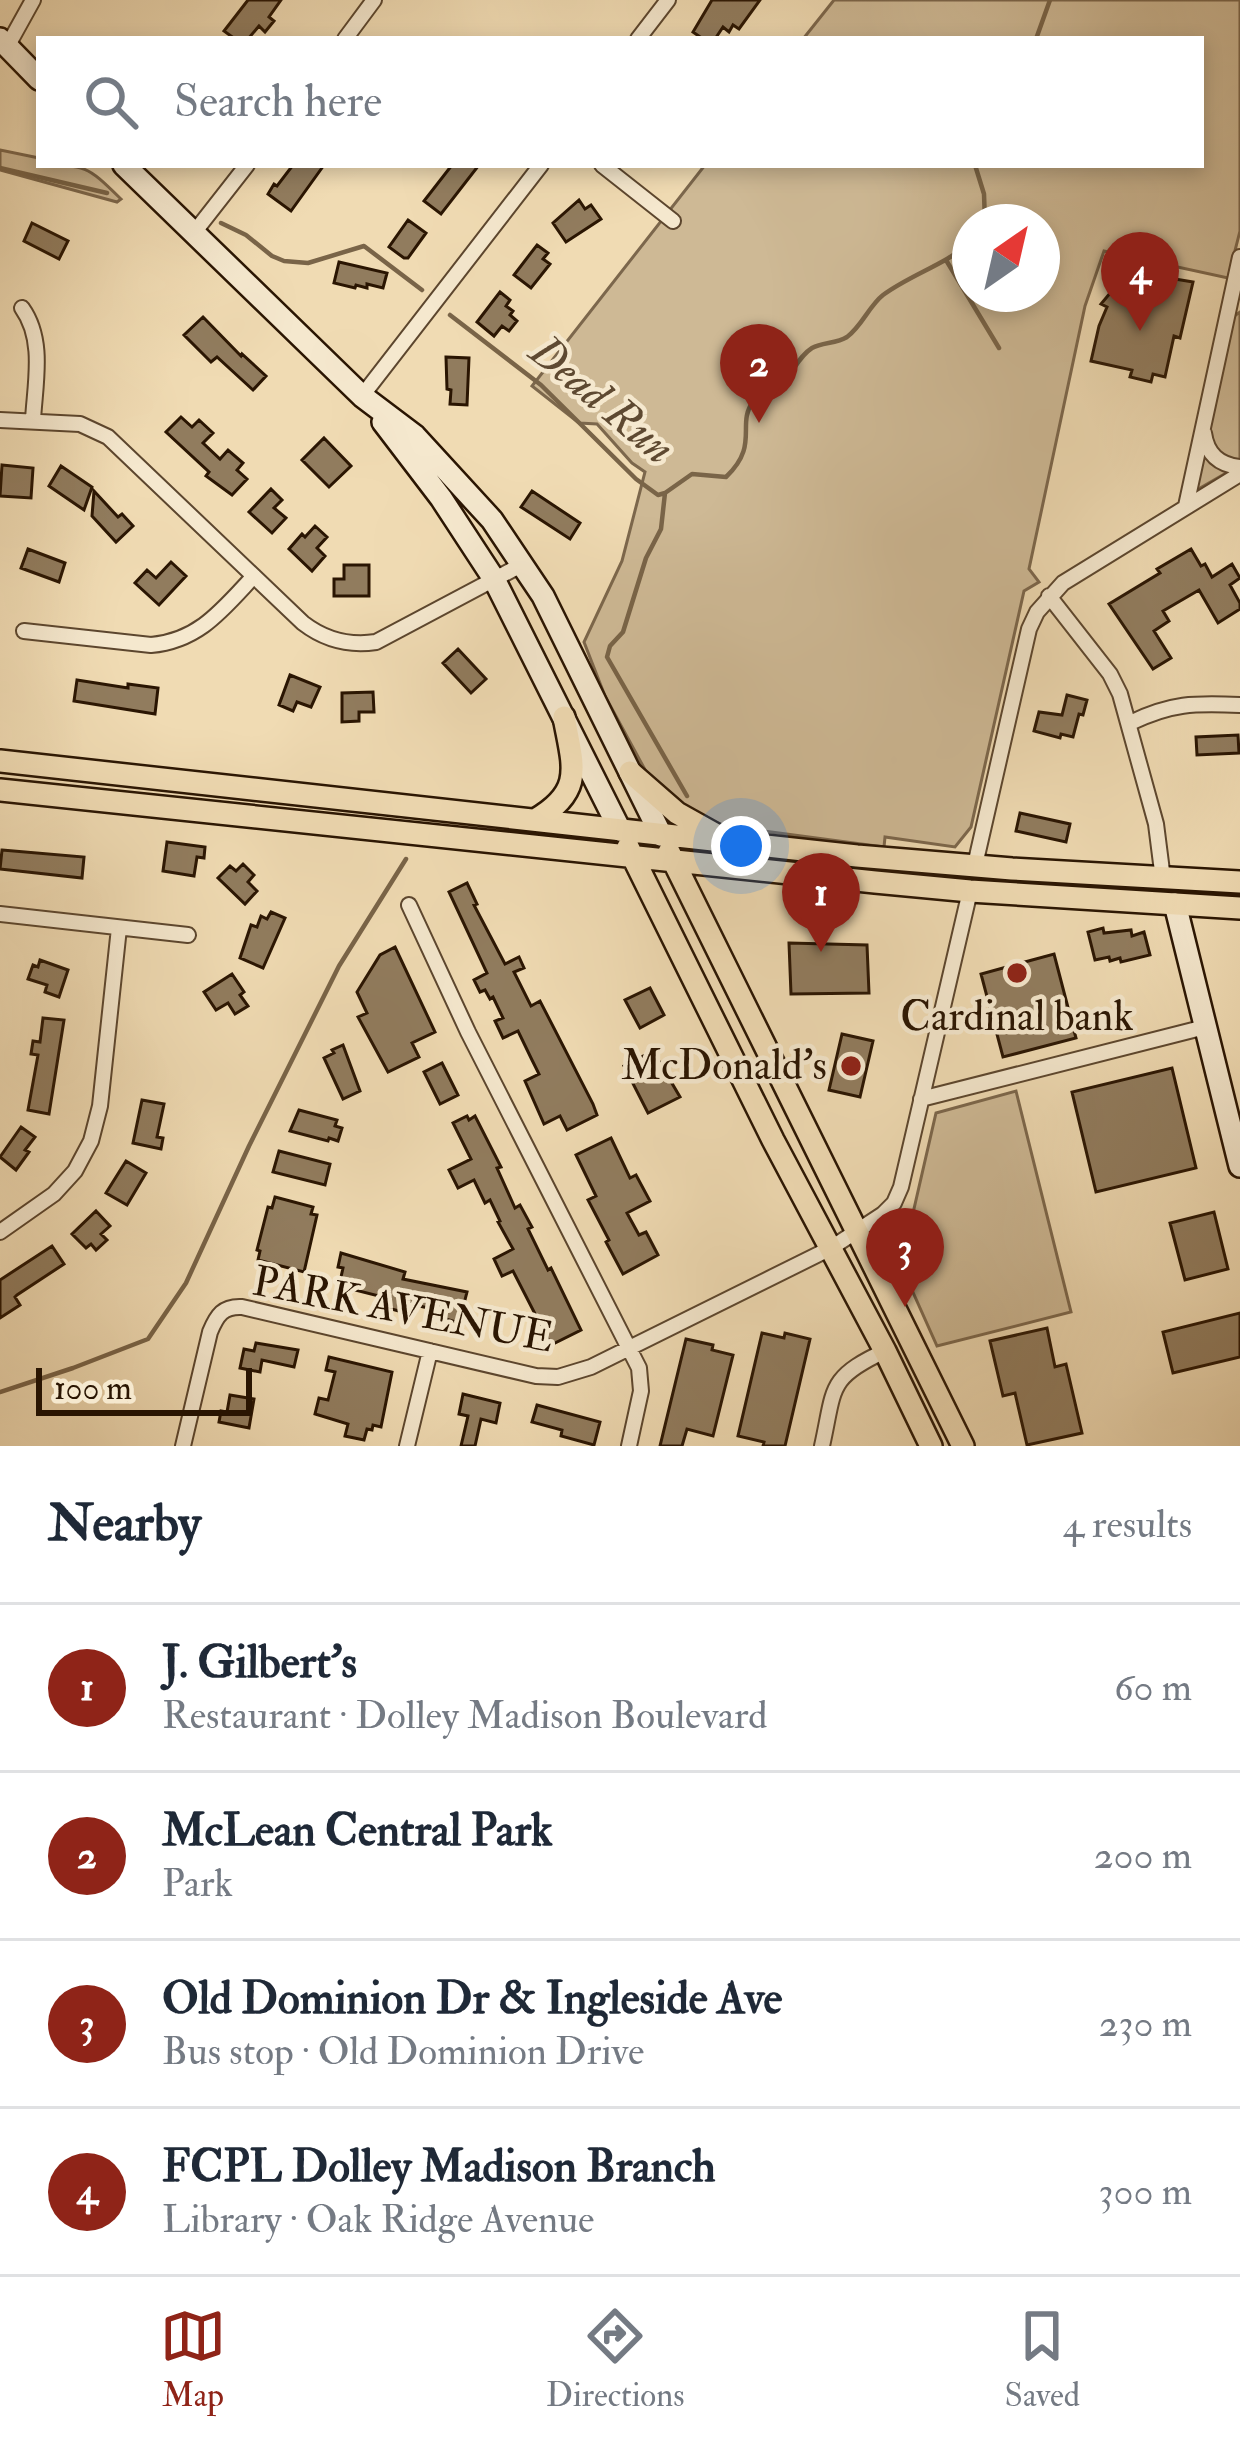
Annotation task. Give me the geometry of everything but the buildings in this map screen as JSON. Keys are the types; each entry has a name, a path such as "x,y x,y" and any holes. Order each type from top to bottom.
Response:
{"main road":[{"path":"3,43 36,76"},
{"path":"127,168 362,396 415,436 492,520 523,563 963,1446"},
{"path":"362,396 442,498 494,580 931,1446"},
{"path":"535,820 560,803 571,785 573,765 564,717"},
{"path":"0,761 975,866 1240,882"},
{"path":"630,772 677,813 731,842"},
{"path":"0,790 908,886 1240,908"},
{"path":"908,886 960,876 975,866"},
{"path":"698,910 710,885 738,868"},
{"path":"970,891 979,880 1012,869"},
{"path":"1175,904 1205,1028 1232,1098 1240,1166"}],"street":[{"path":"3,43 33,0"},
{"path":"347,36 374,0"},
{"path":"640,36 668,0"},
{"path":"194,234 245,168"},
{"path":"362,396 539,168"},
{"path":"606,168 673,221"},
{"path":"1186,506 1240,257"},
{"path":"22,308 37,345 33,420"},
{"path":"0,420 80,424 108,437 311,629 339,642 358,644 385,638 523,563"},
{"path":"1203,428 1205,443 1217,459 1240,470"},
{"path":"975,866 1029,629 1049,596 1240,470"},
{"path":"24,631 168,644 200,631 254,576"},
{"path":"1049,596 1110,674 1130,723 1156,824 1163,879"},
{"path":"1130,723 1175,705 1240,705"},
{"name":"PARK AVENUE","path":"183,1446 210,1332 222,1311 230,1307 551,1378 582,1371 629,1348 830,1248 883,1214 897,1198 970,891"},
{"path":"410,904 468,1032 639,1368 641,1382 629,1446"},
{"path":"0,914 188,935"},
{"path":"0,1232 54,1194 75,1171 91,1141 100,1106 119,928"},
{"path":"921,1099 1205,1028"},
{"path":"407,1446 430,1351"},
{"path":"821,1446 839,1380 852,1367 885,1351"}],"shaded area":[{"path":"834,0 1240,0 1240,231 1228,278 1104,251 1085,306 1029,569 1039,582 1024,591 971,827 955,847 885,837 884,847 725,826 662,801 605,696 584,642 622,561 645,472 597,424 579,423 532,386 703,168 1204,168 1204,36 805,36"},
{"path":"0,150 36,157 36,168 85,170 121,199 117,202 0,170"},
{"path":"1240,312 1240,465 1188,495 1233,317"},
{"path":"1016,1091 1071,1312 937,1346 899,1261 898,1218 913,1213 936,1113"}],"waterway":[{"name":"Dead Run","path":"1037,36 1050,0"},
{"name":"Dead Run","path":"0,168 107,193"},
{"name":"Dead Run","path":"976,168 984,204"},
{"name":"Dead Run","path":"221,223 284,261 308,263 364,246 422,290"},
{"name":"Dead Run","path":"665,493 692,474 726,477 742,455 746,418 755,399 781,384 812,348 847,337 883,295 952,256"},
{"path":"946,260 999,348"},
{"name":"Dead Run","path":"450,315 541,385 636,479 658,495 665,493"},
{"path":"665,493 661,529 646,558 623,632 607,657 687,796"},
{"path":"0,1392 148,1339 186,1283 339,966 406,859"}],"place":[{"name":"FCPL Dolley Madison Branch","path":"1140,331"},
{"name":"McLean Central Park","path":"759,423"},
{"name":"J. Gilbert's","path":"821,952"},
{"name":"Cardinal bank","path":"1017,973"},
{"name":"McDonald's","path":"851,1066"},
{"name":"Old Dominion Dr & Ingleside Ave","path":"905,1307"}]}
